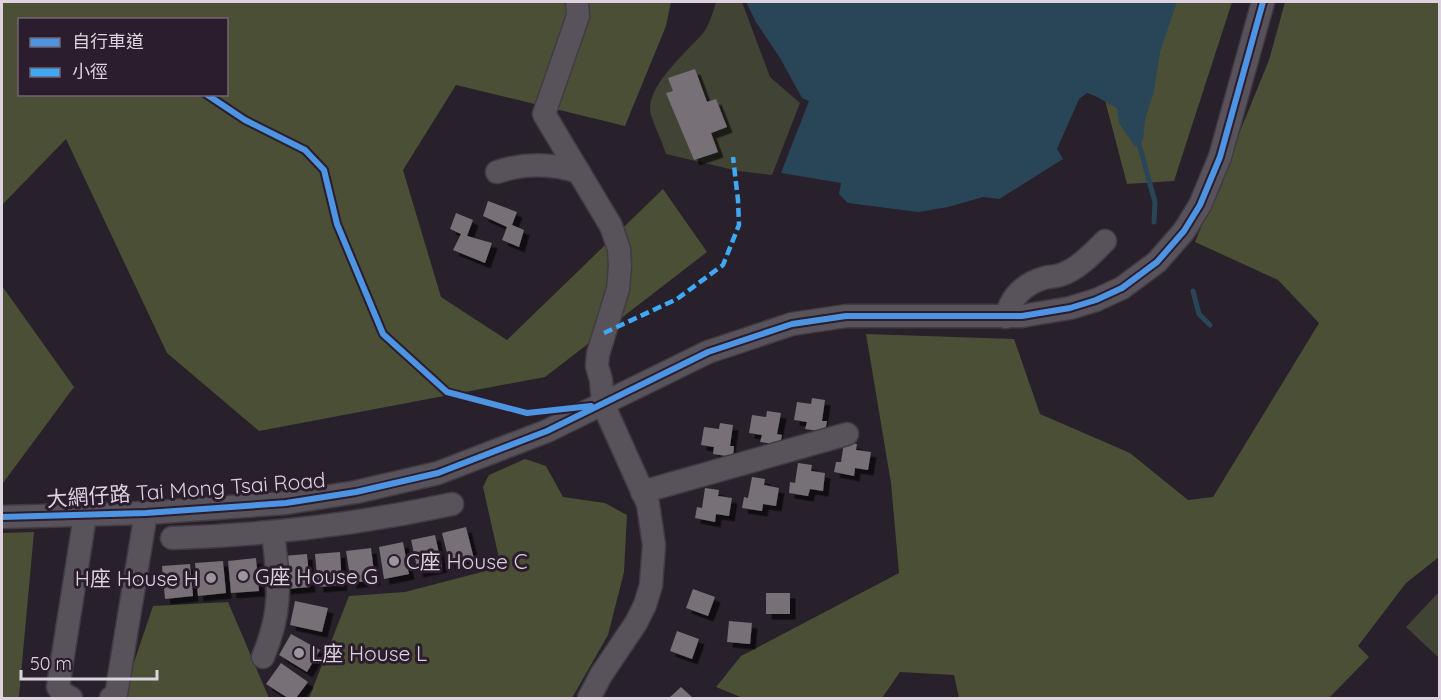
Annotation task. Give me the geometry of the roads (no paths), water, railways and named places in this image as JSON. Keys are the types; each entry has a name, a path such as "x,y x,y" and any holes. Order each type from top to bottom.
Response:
{"street":[{"path":"578,2 578,16 544,114 611,226 619,249 618,289 598,354 597,366 603,404 648,504 654,545 651,585 636,623 601,675 589,699"},
{"name":"大網仔路 Tai Mong Tsai Road","path":"2,518 146,513 286,503 356,492 438,473 547,431 708,352 765,332 809,320 846,316 1006,317 1070,308 1110,294 1144,272 1175,242 1194,217 1213,177 1263,2"},
{"path":"497,172 538,165 562,167 579,172"},
{"path":"1006,317 1011,301 1023,289 1036,281 1070,271 1105,241"},
{"path":"642,492 847,434"},
{"path":"172,538 273,533 358,522 442,506 422,477"},
{"path":"111,699 116,695 146,513"},
{"path":"71,699 58,687 62,662 53,646 63,572 78,561 85,516"},
{"path":"263,657 273,634 278,614 279,587 273,533"}],"water":[{"path":"746,2 1177,2 1160,52 1154,91 1145,120 1143,140 1135,147 1119,123 1117,108 1087,93 1079,99 1057,149 1063,159 999,199 983,197 948,207 918,212 848,203 839,194 841,183 781,173 809,101 802,98"}],"waterway":[{"path":"1139,144 1155,202 1154,222"},
{"path":"1193,291 1199,314 1210,325"}],"place":[{"name":"C座 House C","path":"394,561"},
{"name":"G座 House G","path":"243,576"},
{"name":"H座 House H","path":"211,578"},
{"name":"L座 House L","path":"299,653"}]}
